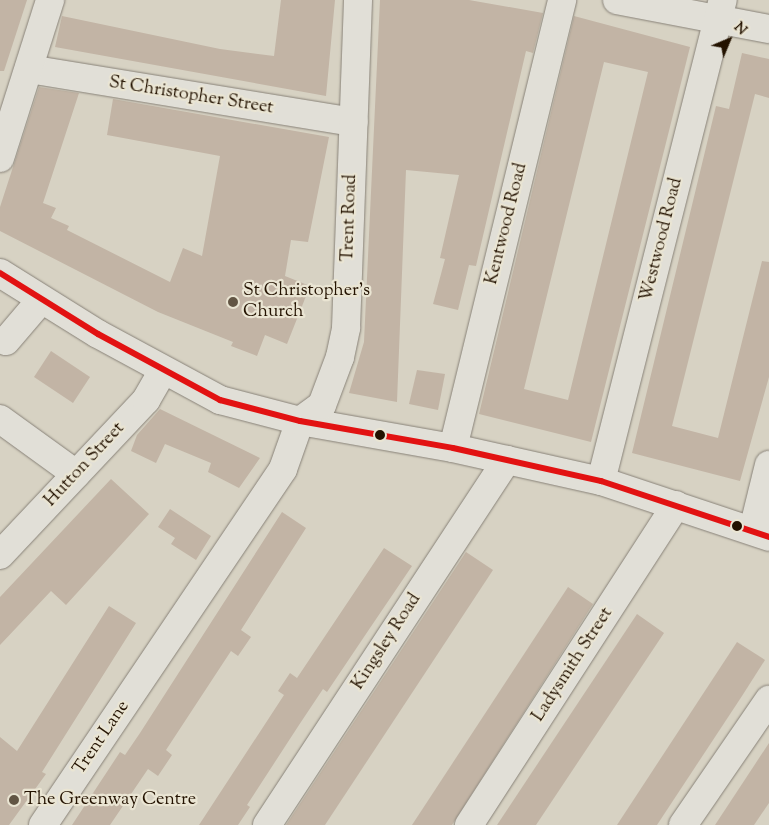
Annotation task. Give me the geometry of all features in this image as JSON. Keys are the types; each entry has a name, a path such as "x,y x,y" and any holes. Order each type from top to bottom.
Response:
{"street":[{"path":"0,158 50,0"},
{"name":"Trent Road","path":"300,421 322,405 342,347 354,122 358,0"},
{"name":"Kentwood Road","path":"453,448 562,0"},
{"path":"616,0 721,9 769,29"},
{"name":"Westwood Road","path":"601,481 721,9"},
{"name":"St Christopher Street","path":"29,70 354,122"},
{"path":"0,272 40,300 164,371 220,400 300,421 453,448 601,481 761,534 769,465"},
{"path":"6,341 40,300"},
{"name":"Hutton Street","path":"0,555 146,400 164,371"},
{"path":"0,419 76,474"},
{"name":"Trent Lane","path":"43,825 283,469 300,421"},
{"name":"Kingsley Road","path":"267,825 507,460"},
{"name":"Ladysmith Street","path":"469,825 676,505"},
{"path":"683,825 769,700"}],"building":[{"path":"0,0 27,0 4,71 0,71"},
{"path":"281,0 335,0 326,96 55,47 62,16 220,49 274,56"},
{"path":"380,0 469,0 543,13 533,53 526,51 476,266 469,265 458,310 433,304 445,259 440,258 459,175 406,170 397,402 349,393 364,342"},
{"path":"574,16 690,47 591,442 479,414","holes":["604,62 648,72 568,400 524,389"]},
{"path":"742,53 769,59 769,98 755,94 672,426 718,438 762,261 769,262 769,377 740,481 632,453 716,106 729,109"},
{"path":"39,87 79,93 43,203 56,208 51,218 69,226 67,230 170,282 183,248 202,256 220,156 107,135 113,99 329,137 308,242 291,240 285,276 310,286 287,344 265,335 257,356 231,346 233,342 158,312 0,231 0,207"},
{"path":"51,351 90,377 73,403 34,377"},
{"path":"417,370 445,374 438,410 409,404"},
{"path":"160,409 260,458 239,488 208,472 211,463 165,444 156,463 131,451 137,435"},
{"path":"111,479 149,514 66,605 51,591 0,645 0,597"},
{"path":"170,509 211,536 196,560 171,544 175,538 158,527"},
{"path":"282,512 306,528 241,630 251,637 238,656 231,651 166,750 172,755 158,776 148,769 110,825 72,825 120,752 125,755 140,733"},
{"path":"384,548 412,566 327,692 323,689 247,805 250,807 238,825 199,825 284,695 278,691 290,673 297,678"},
{"path":"466,552 493,570 325,825 286,825"},
{"path":"568,587 593,604 452,825 412,825"},
{"path":"109,606 136,623 42,772 46,774 9,825 0,825 0,737 17,751"},
{"path":"637,614 664,633 536,825 497,825"},
{"path":"737,642 765,660 742,696 657,825 617,825"},
{"path":"769,743 769,803 754,825 715,825"}],"transit line":[{"path":"0,273 98,334 220,400 300,421 453,448 601,481 769,537"}],"place":[{"name":"St Christopher's Church","path":"233,302"},
{"name":"The Greenway Centre","path":"14,800"}]}
